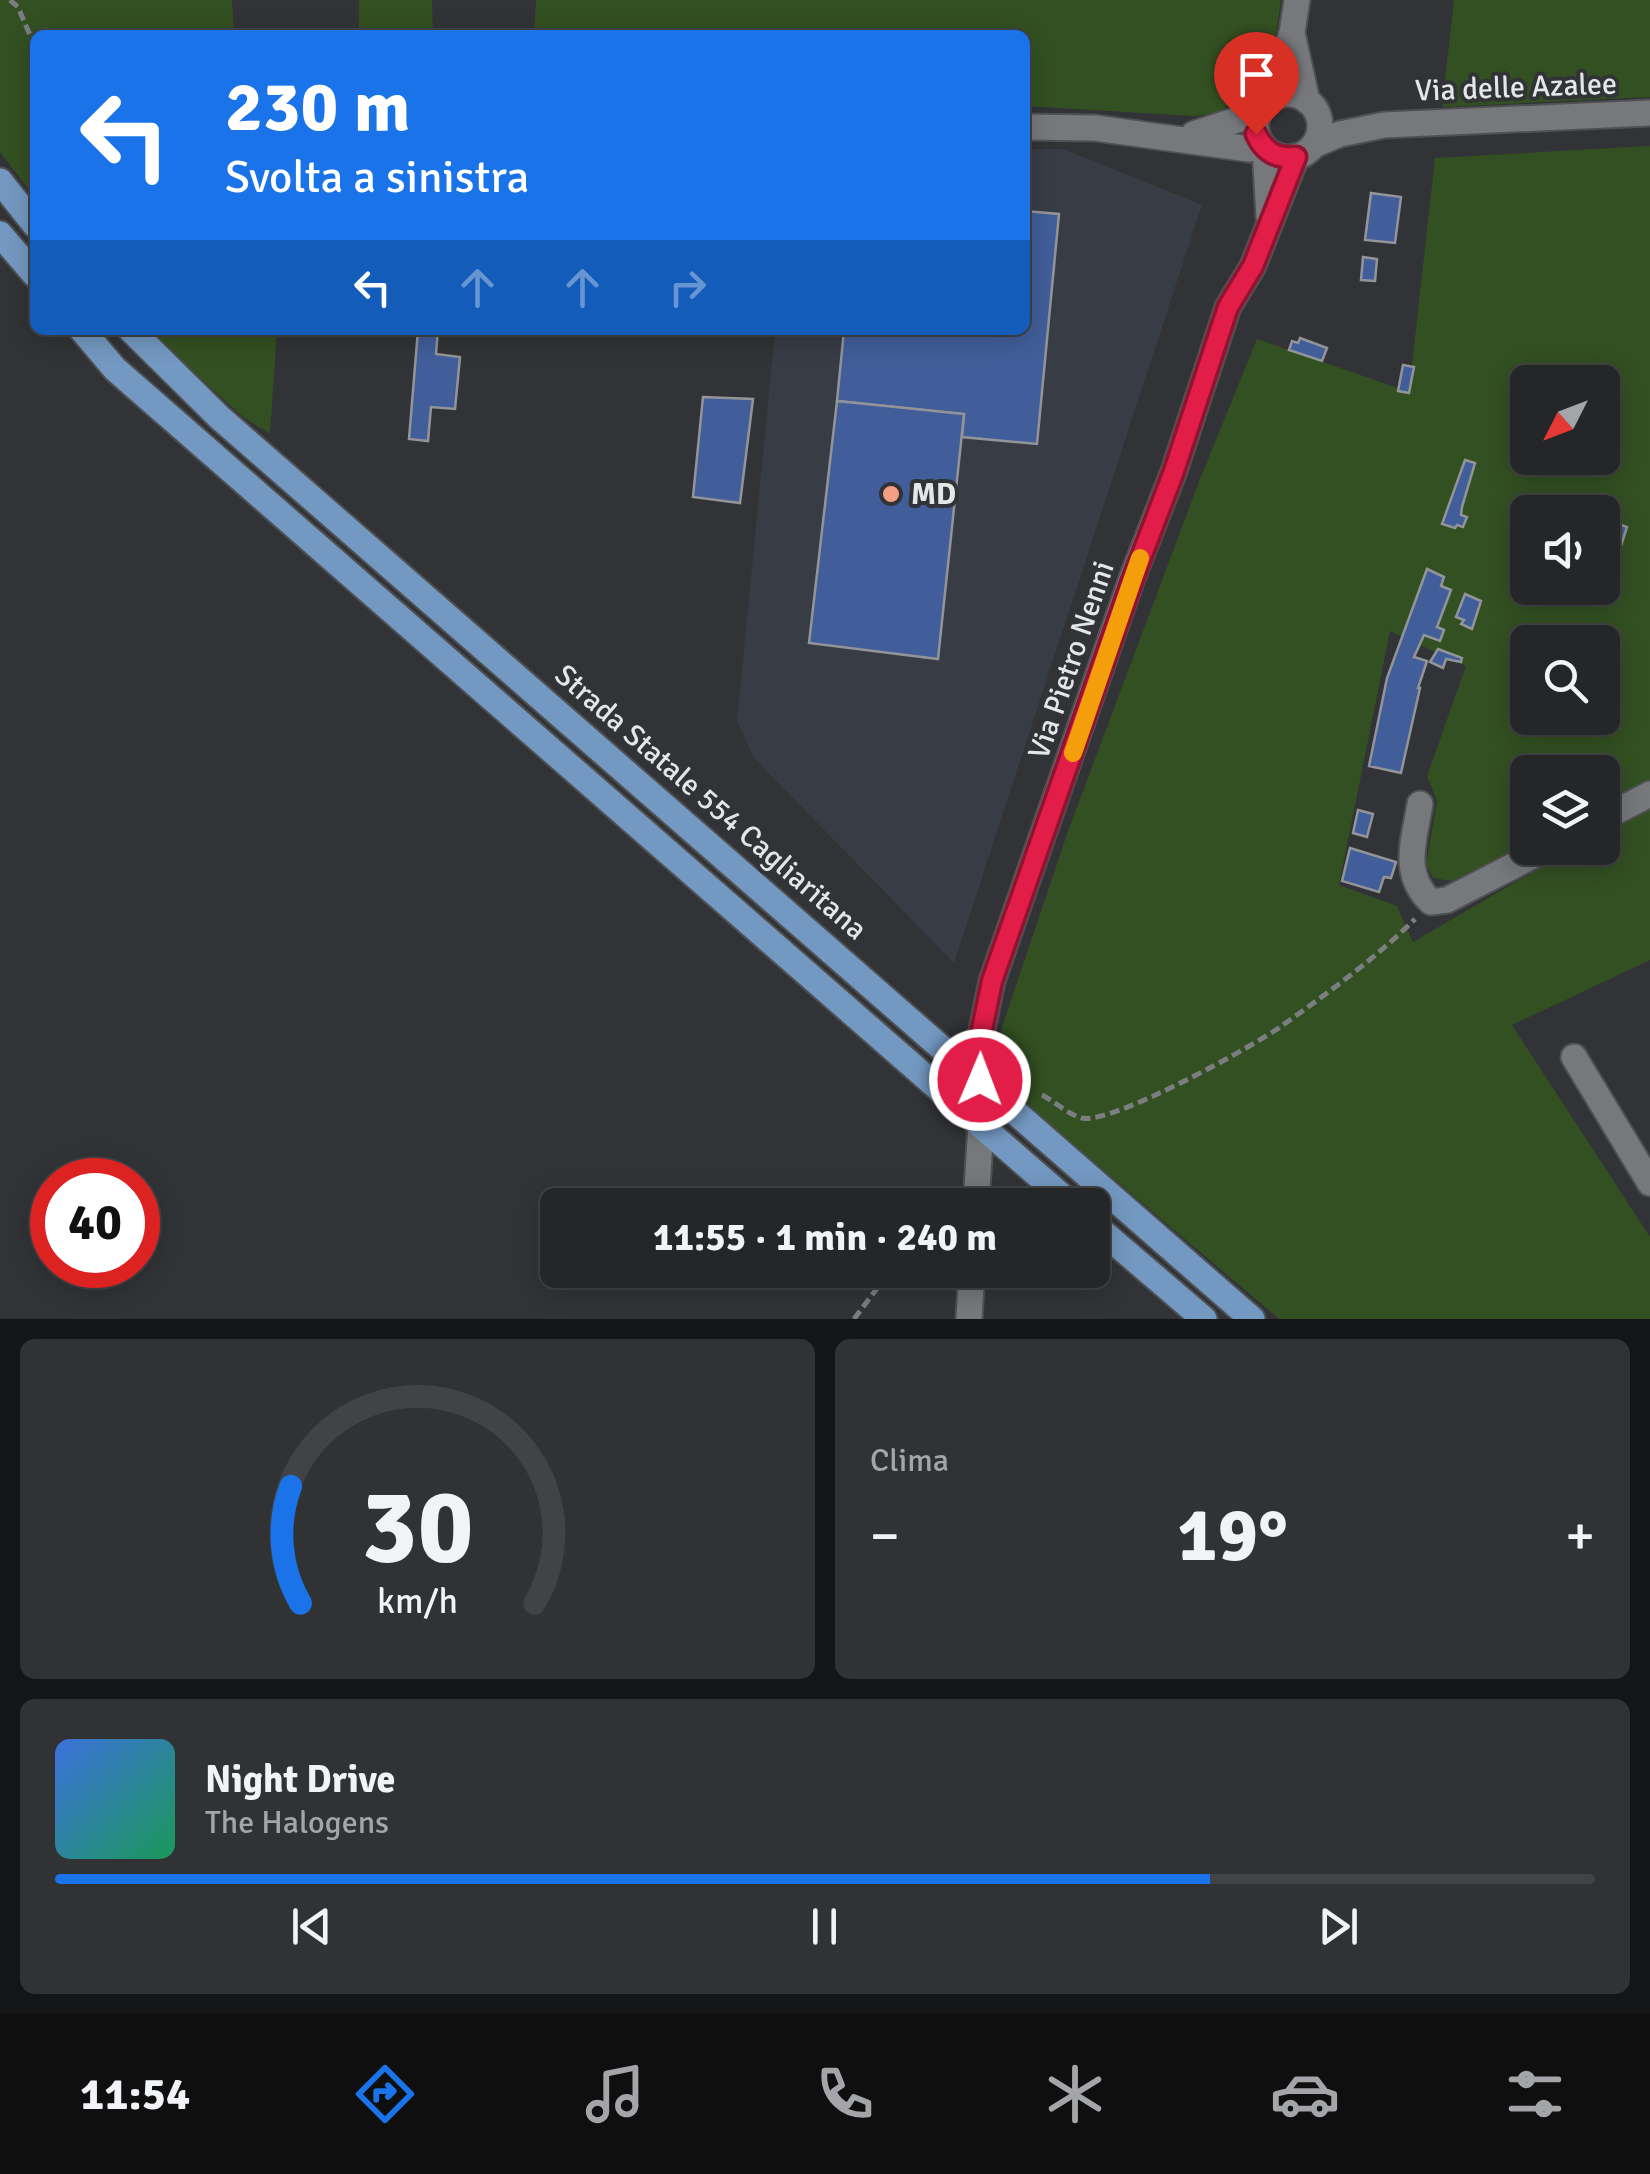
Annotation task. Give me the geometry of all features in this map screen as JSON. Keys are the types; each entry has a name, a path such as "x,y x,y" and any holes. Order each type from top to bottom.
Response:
{"main road":[{"path":"0,181 30,219"},
{"path":"0,234 30,269"},
{"path":"86,335 114,369 1052,1188"},
{"name":"Strada Statale 554 Cagliaritana","path":"136,335 220,417 1252,1319"},
{"path":"1110,1238 1204,1319"}],"street":[{"path":"1292,33 1320,125 1305,151 1276,156 1256,134 1292,33 1297,0"},
{"path":"1169,136 1207,132 1263,107 1282,94 1293,94 1311,105"},
{"name":"Via delle Azalee","path":"1311,105 1384,125"},
{"name":"Via delle Azalee","path":"1305,151 1340,134 1384,125 1650,113"},
{"path":"1030,127 1095,128 1249,149 1264,147"},
{"name":"Via Pietro Nenni","path":"1264,147 1270,227"},
{"name":"Via Pietro Nenni","path":"977,1188 981,1126 979,1044 992,981 1174,471 1228,307 1253,266 1305,151"},
{"path":"1620,810 1650,794"},
{"path":"1420,804 1411,863 1416,889 1432,902 1447,900 1515,865"},
{"path":"1574,1056 1650,1183"},
{"path":"970,1319 971,1288"}],"path":[{"path":"10,0 18,7 30,35"},
{"path":"1042,1094 1083,1118 1106,1114 1152,1096 1280,1028 1392,941 1432,902"},
{"path":"854,1319 877,1288"}],"shaded area":[{"path":"1030,149 1063,149 1202,205 954,963 754,758 737,721 775,335 1030,335"}],"green space":[{"path":"0,0 232,0 234,30 30,30 30,191 0,152"},
{"path":"359,0 432,0 433,30 359,30"},
{"path":"536,0 1281,0 1267,62 1239,87 1222,113 1193,116 1030,106 1030,30 534,30"},
{"path":"1454,0 1650,0 1650,97 1442,107"},
{"path":"1650,146 1650,781 1620,796 1620,755 1510,755 1510,852 1451,881 1433,878 1426,864 1437,801 1427,776 1466,666 1390,631 1339,885 1397,906 1413,942 1545,865 1620,865 1620,821 1650,803 1650,960 1512,1025 1650,1237 1650,1319 1279,1319 1007,1088 997,1065 1002,1027 1067,834 1200,479 1257,339 1409,392 1435,158"},
{"path":"153,335 277,335 270,434 243,417"}],"building":[{"path":"1371,193 1401,197 1395,243 1365,240"},
{"path":"1030,211 1059,214 1037,444 962,437 964,414 837,401 844,335 1030,335"},
{"path":"1363,257 1377,259 1375,281 1361,280"},
{"path":"418,335 438,335 436,354 460,357 455,409 431,407 428,441 409,439"},
{"path":"1300,338 1327,348 1322,361 1289,350 1292,341 1298,343"},
{"path":"1403,365 1414,367 1409,393 1398,391"},
{"path":"703,397 753,399 740,503 693,497"},
{"name":"MD","path":"837,401 964,414 938,659 809,643"},
{"path":"1465,460 1475,463 1462,507 1461,515 1467,517 1463,527 1455,528 1442,524"},
{"path":"1620,525 1627,527 1620,549"},
{"path":"1427,569 1444,577 1441,586 1451,590 1437,627 1444,630 1440,641 1424,635 1414,657 1427,661 1401,773 1369,766 1387,678"},
{"path":"1465,594 1481,601 1472,629 1456,617"},
{"path":"1438,649 1462,658 1461,662 1446,659 1443,668 1430,662"},
{"path":"1358,810 1373,814 1367,837 1353,833"},
{"path":"1350,848 1396,862 1391,878 1384,877 1379,892 1342,881"}],"slow traffic":[{"path":"1073,753 1140,558"}],"place":[{"name":"MD","path":"891,494"}],"route":[{"path":"980,1080 979,1044 992,981 1174,471 1228,307 1253,266 1296,157 1276,156 1260,143 1256,134"}]}
